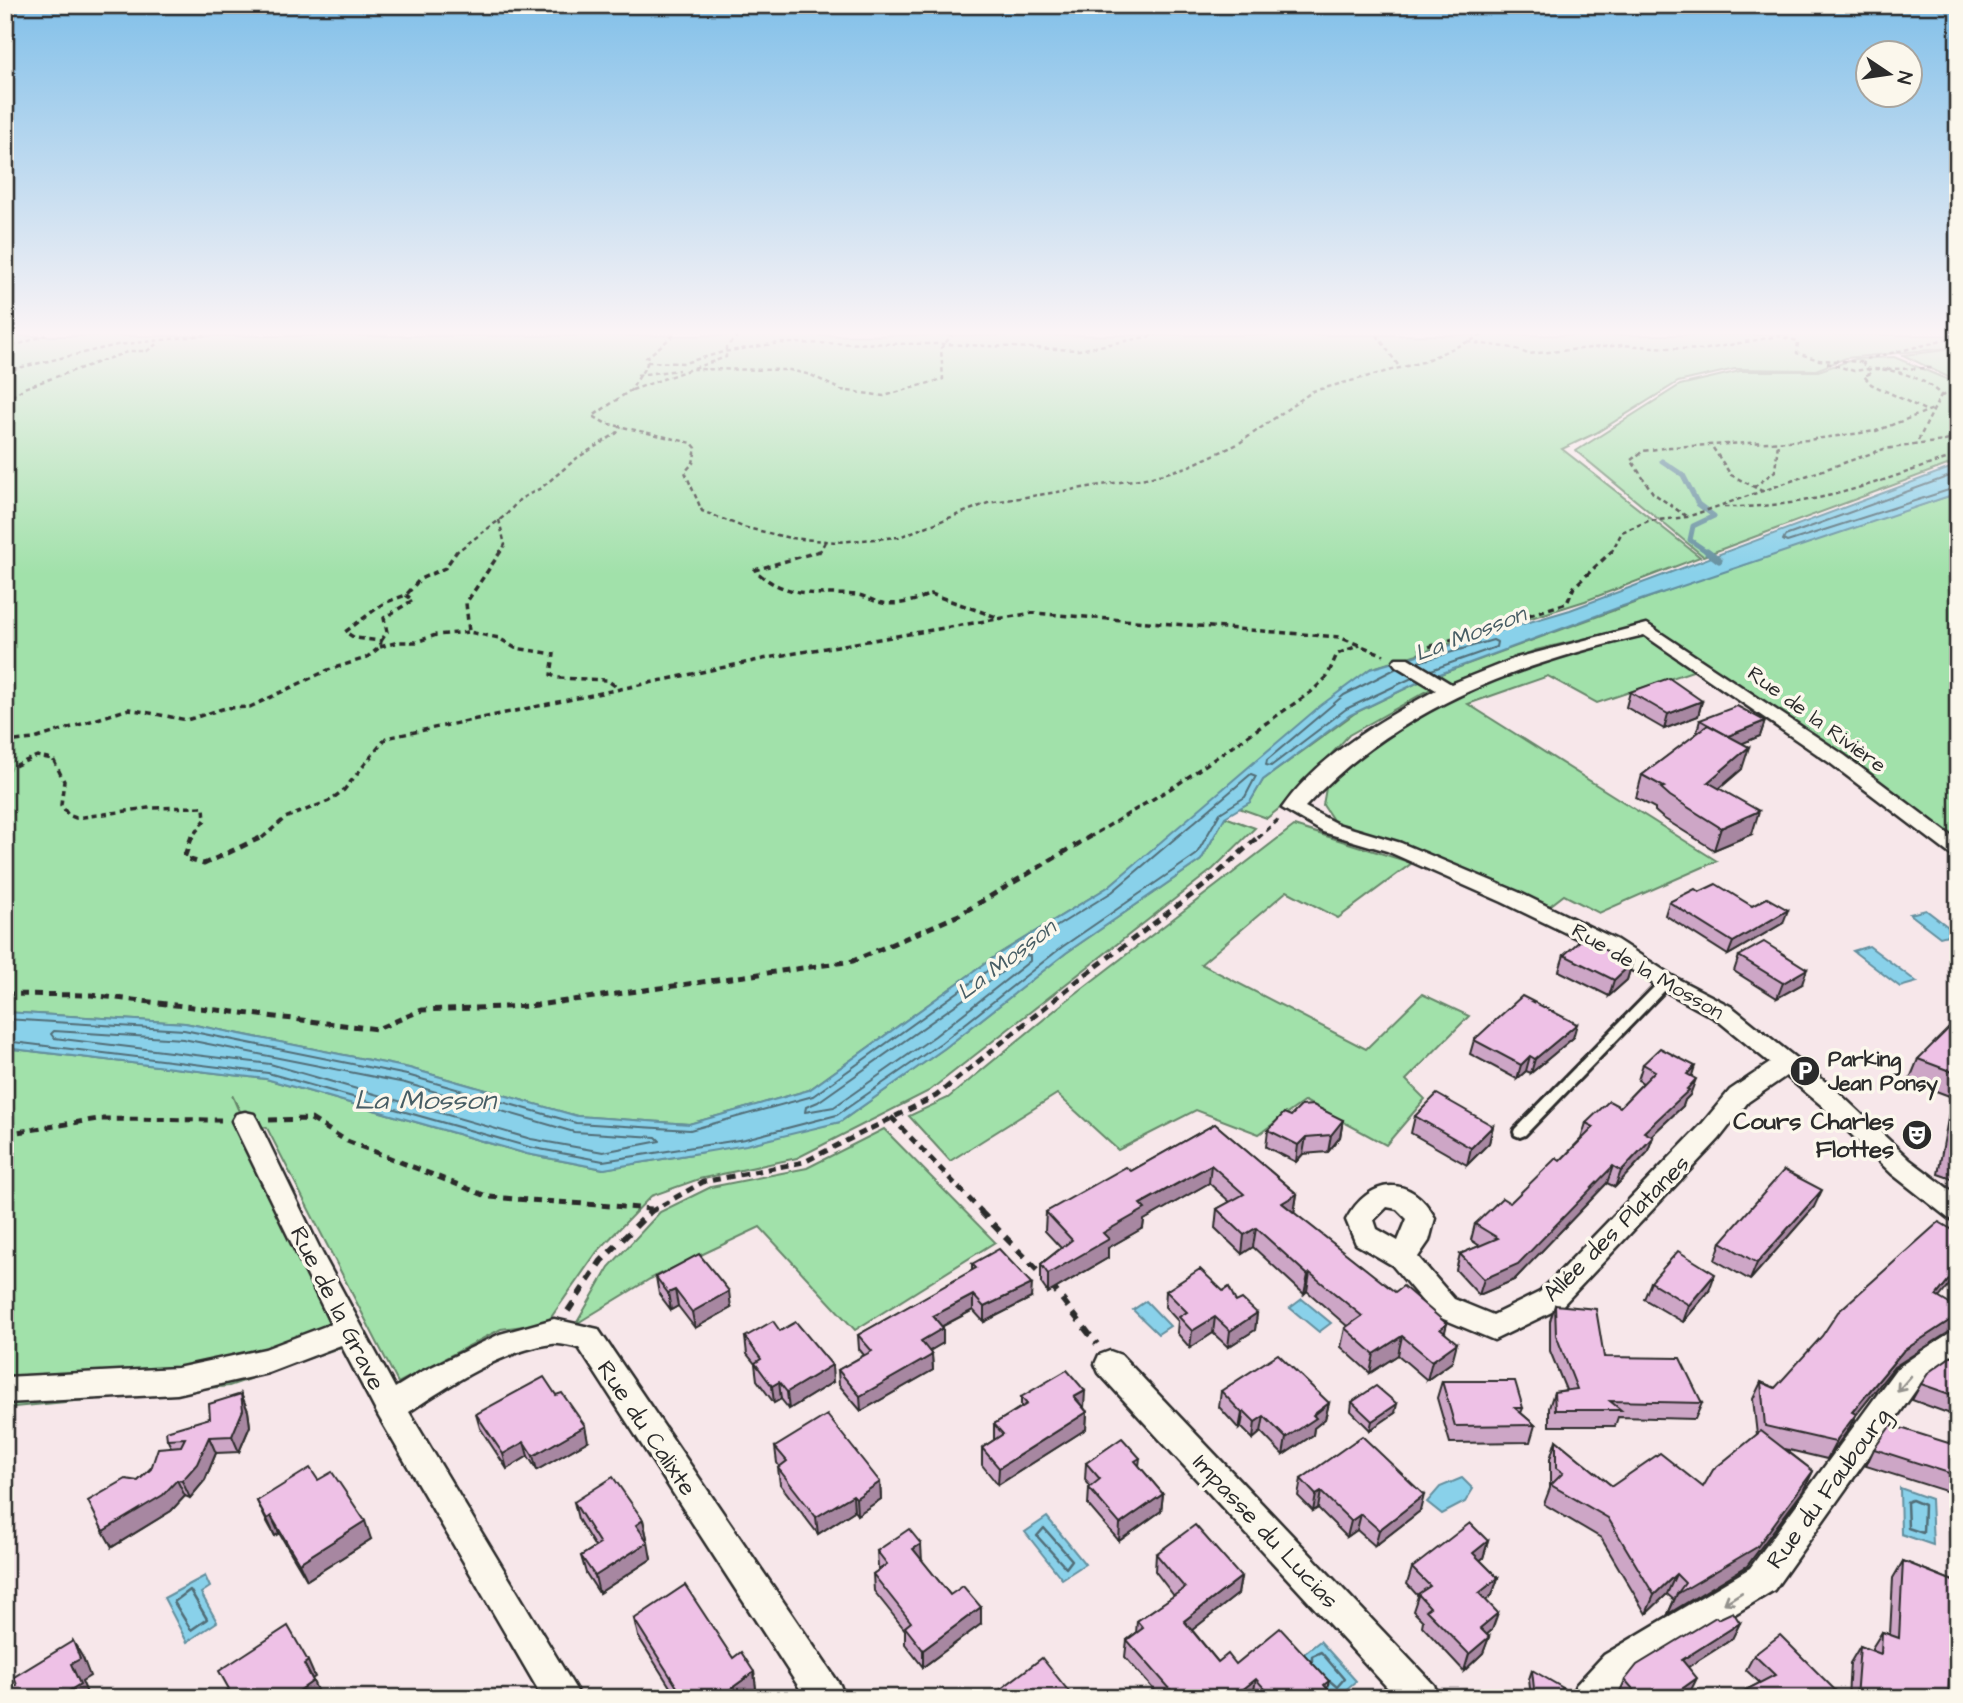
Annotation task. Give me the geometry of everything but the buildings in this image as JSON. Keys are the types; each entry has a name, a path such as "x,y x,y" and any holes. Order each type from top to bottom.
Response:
{"street":[{"name":"Rue de la Rivière","path":"1443,687 1558,649 1647,629 1837,759 1958,851"},
{"path":"1292,808 1336,764 1443,687 1402,662"},
{"name":"Rue de la Mosson","path":"1292,808 1330,828 1394,848 1510,897 1609,945 1666,982 1724,1013 1855,1121 1902,1167 1958,1211"},
{"name":"Allée des Platanes","path":"1402,1257 1444,1307 1494,1328 1550,1300 1710,1132 1739,1096 1787,1063"},
{"name":"Rue de la Grave","path":"245,1121 309,1255 390,1408 563,1698"},
{"path":"5,1390 177,1381 268,1361 349,1329"},
{"name":"Rue du Calixte","path":"390,1408 432,1381 500,1346 554,1331 588,1338 827,1698"},
{"name":"Rue du Faubourg","path":"1589,1698 1616,1667 1762,1579 1907,1378 1958,1342"},
{"name":"Impasse du Lucias","path":"1111,1364 1421,1698"}],"lane":[{"path":"1520,1132 1666,982"}],"path":[{"path":"595,414 593,416 605,423 641,429 692,443 696,452 692,457 694,463 685,472 702,511 747,529 826,540 882,541 932,527 988,503 1152,477 1186,467 1238,444 1280,414"},
{"path":"1687,517 1669,507 1659,494 1637,478 1631,460 1643,452 1655,449 1778,442 1876,431 1918,414"},
{"path":"1918,442 1931,414"},
{"path":"381,641 355,638 345,632 384,603 406,595 420,579 446,568 456,552 499,520 520,499 541,488 554,474 617,433 621,426"},
{"path":"5,770 37,755 53,759 64,781 61,805 68,815 76,818 148,808 204,807 205,820 189,840 184,858 204,863 242,850 285,818 329,801 345,790 386,738 773,657 1000,618 1033,613 1339,637 1402,662 1410,653 1567,603 1574,587 1610,555 1622,533 1648,521 1687,517 1718,508 1884,449 1918,442 1958,439"},
{"path":"1754,487 1762,484 1778,467 1778,442"},
{"path":"1713,447 1731,475 1764,492"},
{"path":"1718,508 1763,508 1812,503 1891,480 1958,456"},
{"path":"469,632 466,603 505,545 499,520"},
{"path":"826,540 819,554 755,570 766,580 811,596 860,595 882,603 910,603 930,594 1000,618"},
{"path":"380,647 387,632 384,618 413,600 406,595"},
{"path":"5,742 34,739 129,709 187,720 225,708 250,707 307,678 366,658 380,647 398,642 416,642 436,635 469,632 499,638 515,648 544,650 554,654 551,675 558,678 607,680 619,688"},
{"path":"5,994 92,995 377,1029 422,1010 530,1006 853,961 959,915 1178,786 1311,692 1327,677 1337,654 1361,645"},
{"path":"554,1331 601,1261 653,1209 703,1182 804,1162 936,1097 1081,978 1205,885 1292,808"},
{"path":"891,1117 1048,1280 1080,1319 1111,1364"},
{"path":"5,1134 98,1119 311,1119 347,1140 489,1197 653,1209"}],"green space":[{"path":"5,414 1626,414 1596,433 1562,449 1700,557 1585,601 1370,669 1108,887 997,955 809,1090 689,1124 577,1116 409,1068 185,1023 5,1012"},
{"path":"1634,414 1958,414 1958,461 1703,556 1576,451"},
{"path":"1958,493 1958,842 1646,624 1536,650 1448,684 1435,676 1746,562"},
{"path":"1643,634 1696,670 1597,703 1548,676 1468,704 1717,861 1599,913 1564,895 1547,908 1427,853 1352,830 1333,820 1323,805 1326,788 1336,771 1454,696 1535,661"},
{"path":"1421,681 1434,687 1349,735 1285,804 1267,818 1239,808 1250,802 1263,780 1355,713"},
{"path":"1225,817 1255,828 1213,869 929,1091 797,1158 699,1179 651,1196 597,1252 547,1323 501,1329 398,1383 267,1128 245,1121 232,1095 339,1348 229,1386 5,1408 5,1048 266,1079 527,1154 603,1169 693,1154 840,1122 945,1048 1066,953 1201,860"},
{"path":"1294,826 1412,863 1338,918 1287,891 1201,964 1366,1049 1422,994 1469,1016 1406,1080 1425,1099 1386,1145 1305,1101 1259,1134 1196,1110 1118,1150 1057,1094 950,1161 909,1116 948,1098 1066,1001"},
{"path":"884,1129 995,1242 855,1330 760,1227 650,1279 576,1324 609,1267 660,1212 711,1187 807,1168"}],"water":[{"name":"La Mosson","path":"1958,465 1958,493 1620,607 1421,681 1350,715 1263,780 1250,802 1225,817 1201,860 1066,953 945,1048 840,1122 746,1145 604,1169 527,1154 266,1079 5,1048 5,1012 185,1023 409,1068 577,1116 689,1124 809,1090 997,955 1108,887 1320,706 1370,669 1570,610"},
{"path":"1926,910 1956,933 1940,937 1910,914"},
{"path":"1869,946 1917,982 1900,987 1853,951"},
{"path":"1302,1299 1331,1323 1319,1332 1290,1308"},
{"path":"1146,1301 1170,1326 1158,1334 1133,1310"},
{"path":"1462,1478 1473,1489 1465,1502 1442,1514 1427,1502 1440,1487"},
{"path":"1900,1488 1931,1499 1933,1545 1901,1534"},
{"path":"1047,1517 1085,1564 1062,1579 1025,1532"},
{"path":"205,1576 210,1587 201,1593 217,1622 187,1642 164,1598"},
{"path":"1320,1641 1356,1681 1336,1698 1300,1657"}],"waterway":[{"path":"1662,461 1683,475 1698,504 1714,516 1693,526 1690,540 1709,553"},
{"path":"1707,551 1719,560"}],"place":[{"name":"Parking Jean Ponsy","path":"1805,1071"},
{"name":"Cours Charles Flottes","path":"1917,1135"}]}
